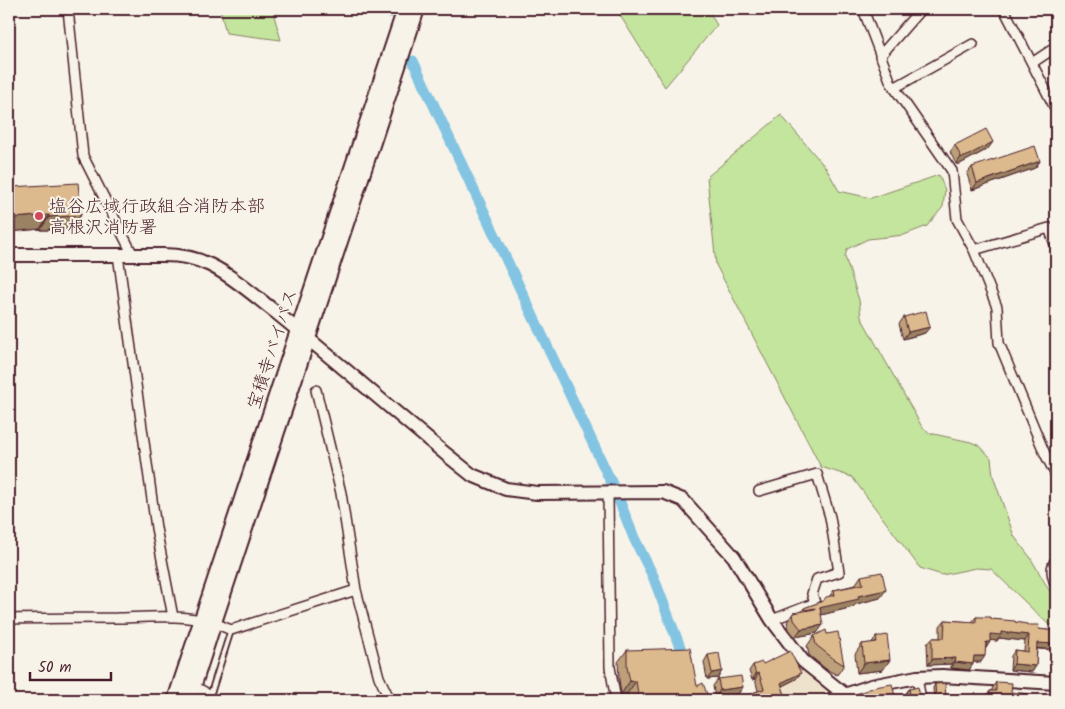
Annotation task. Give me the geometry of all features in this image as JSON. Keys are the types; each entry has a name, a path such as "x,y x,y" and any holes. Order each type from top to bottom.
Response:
{"main road":[{"name":"宝積寺バイパス","path":"175,700 208,621 303,335 405,9"},
{"name":"宝積寺バイパス","path":"303,335 418,9"},
{"name":"宝積寺バイパス","path":"192,694 208,621"}],"street":[{"path":"68,9 83,156 133,255"},
{"path":"863,9 891,83 952,170 958,219 974,250 997,307 999,343 1045,454 1056,475"},
{"path":"880,56 921,9"},
{"path":"1004,9 1056,110"},
{"path":"894,88 973,44"},
{"path":"1032,62 1056,47"},
{"path":"974,250 1049,228 1056,247"},
{"path":"118,254 156,528 173,617"},
{"path":"9,256 177,255 201,261 212,265 233,280 303,335 472,475 506,489 529,492 608,494 663,492 683,500 734,557 772,620 803,661 844,694"},
{"path":"316,390 341,493 356,590 379,677 390,700"},
{"path":"759,490 817,474 830,517 839,572 817,579 812,594 815,603 772,620"},
{"path":"608,494 610,667 616,700"},
{"path":"1056,560 1053,564 1052,574 1056,587"},
{"path":"9,619 173,617 208,621 231,630 356,590"},
{"path":"830,700 871,686 917,677 942,676 1056,682"},
{"path":"917,677 921,700"},
{"path":"192,694 204,691 210,697"}],"lane":[{"path":"210,697 231,630"}],"shaded area":[{"path":"789,653 832,691 808,700 783,700 780,692"}],"green space":[{"path":"220,9 272,9 281,40 226,33"},
{"path":"616,9 707,9 717,25 665,87"},
{"path":"781,115 826,168 839,191 871,198 939,175 945,190 943,207 927,226 904,235 868,239 847,249 845,257 859,300 861,317 922,427 929,433 971,442 980,446 991,458 993,476 1014,536 1030,557 1056,602 1056,622 1050,626 991,569 976,568 942,575 920,568 852,477 821,467 716,265 707,177"}],"building":[{"path":"986,129 993,142 965,157 961,157 955,145"},
{"path":"1035,146 1040,161 977,183 972,167"},
{"path":"78,183 81,215 14,218 12,187"},
{"path":"926,311 930,327 908,332 904,317"},
{"path":"882,572 886,590 858,596 859,599 819,608 823,625 801,629 794,620 793,613 815,609 804,610 804,608 823,601 826,597 835,595 834,590 863,584 861,576"},
{"path":"976,617 991,617 991,619 1015,621 1027,625 1039,625 1038,629 1056,631 1056,644 1037,643 1036,666 1014,664 1015,650 1028,652 1029,635 1001,632 1001,635 990,634 990,642 986,642 985,656 974,656 973,664 955,662 956,658 932,659 932,638 944,638 945,620 976,622"},
{"path":"826,630 827,634 838,632 844,665 816,645 814,636"},
{"path":"887,635 890,660 864,663 862,644 877,642 876,637"},
{"path":"690,648 697,686 703,683 709,700 639,700 636,681 630,681 627,667 627,650"},
{"path":"790,651 801,673 781,683 786,698 779,700 755,700 752,693 764,689 759,673 756,674 753,665 762,662 763,664"},
{"path":"719,653 722,671 712,673 708,655"},
{"path":"741,676 743,687 720,690 718,679"},
{"path":"996,682 1012,683 1011,692 1030,694 1030,697 1056,696 1056,700 989,700 990,691 996,691"},
{"path":"945,683 946,700 936,700 935,684"},
{"path":"892,684 895,696 878,700 858,700 856,694 875,687"},
{"path":"918,687 921,700 911,700 909,689"}],"waterway":[{"path":"413,61 612,484"},
{"path":"619,500 634,538 653,576 686,663"}],"place":[{"name":"塩谷広域行政組合消防本部 高根沢消防署","path":"39,216"}]}
